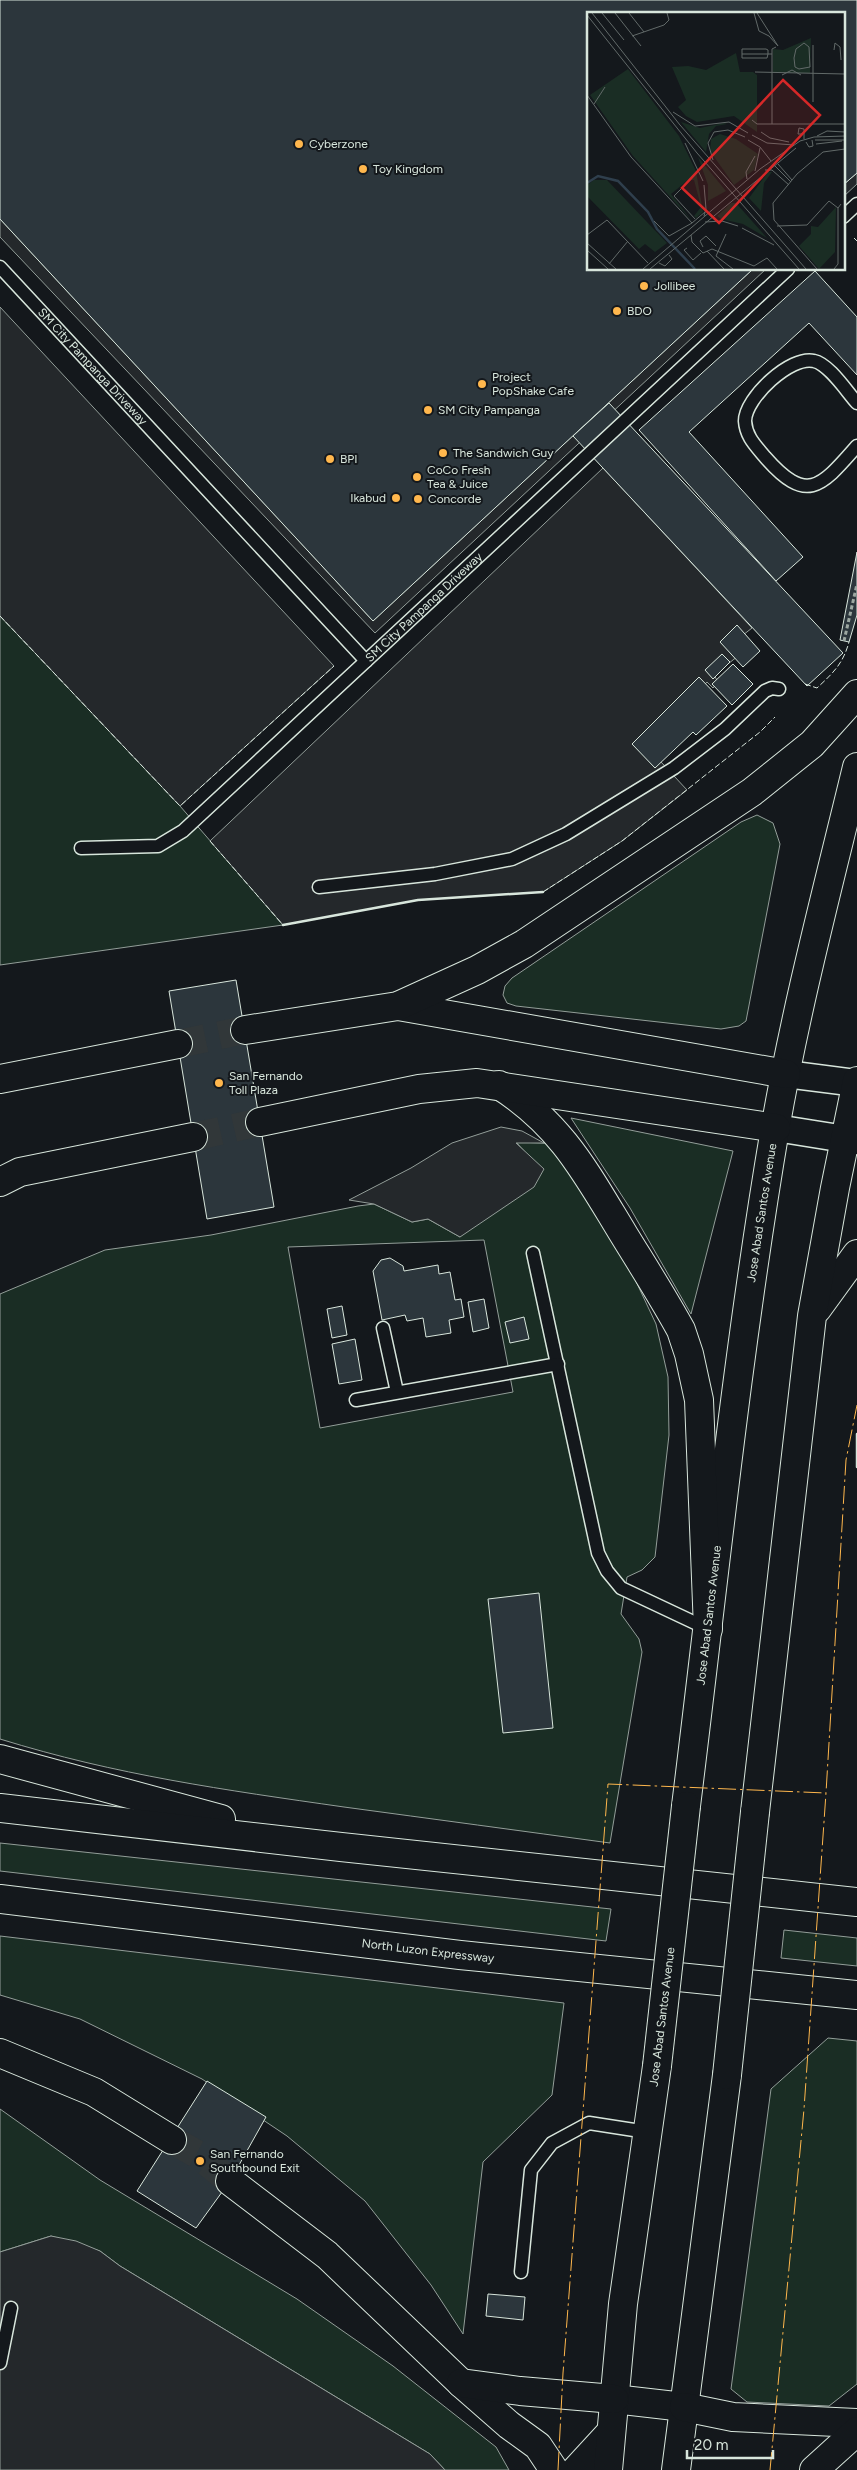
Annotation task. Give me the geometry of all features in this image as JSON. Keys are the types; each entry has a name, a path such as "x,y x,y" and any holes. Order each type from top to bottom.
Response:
{"main road":[{"path":"245,1030 398,1006 444,987 524,944 717,818 798,756 828,728 857,694"},
{"name":"Jose Abad Santos Avenue","path":"608,2470 623,2304 657,2066 686,1806 743,1351 776,1128 786,1074 797,1018 857,768"},
{"path":"398,1006 786,1074"},
{"path":"0,1079 178,1044"},
{"path":"260,1122 419,1088 462,1083 499,1085 776,1128"},
{"path":"676,2470 727,2075 812,1316 851,1140 857,1083"},
{"path":"499,1085 532,1108 570,1148 680,1330 689,1354 699,1400 708,1629"},
{"path":"0,1182 20,1172 193,1137"},
{"path":"812,1316 857,1254"},
{"path":"0,1759 193,1812 341,1847"},
{"path":"0,1808 341,1847 857,1902"},
{"name":"North Luzon Expressway","path":"0,1898 460,1955 857,1995"},
{"path":"0,2053 94,2092 172,2140"},
{"path":"230,2182 327,2255 461,2383 508,2425 538,2446 554,2470"},
{"path":"461,2383 520,2391 684,2406 733,2417 857,2423"},
{"path":"508,2425 532,2470"},
{"path":"814,2470 857,2431"},
{"path":"576,2470 611,2432"}],"street":[{"path":"786,1074 857,1083"},
{"path":"776,1128 851,1140"}],"lane":[{"path":"844,216 857,204"},
{"name":"SM City Pampanga Driveway","path":"0,267 366,661 787,270"},
{"path":"857,403 826,367 816,361 805,360 787,368 754,398 748,407 745,419 746,431 751,440 781,475 799,486 810,486 820,483 832,475 857,446"},
{"path":"81,848 158,846 183,831 366,661"},
{"path":"318,888 435,874 512,858 566,834 662,776 725,729 765,691 772,688 779,689"},
{"path":"533,1253 598,1553 607,1571 621,1588 708,1629"},
{"path":"383,1328 397,1392"},
{"path":"356,1400 558,1364"},
{"path":"521,2272 531,2170 552,2143 589,2123 648,2132"},
{"path":"0,2363 11,2308"}],"path":[{"path":"844,641 857,584"}],"green space":[{"path":"0,616 180,806 283,925 0,965"},
{"path":"757,815 773,823 780,844 746,1021 739,1026 721,1029 516,1006 507,1003 503,995 505,986 512,978 741,822"},
{"path":"571,1118 733,1151 691,1314 630,1208"},
{"path":"516,1142 544,1143 559,1150 633,1275 656,1324 668,1377 669,1435 655,1557 642,1570 627,1577 621,1614 639,1639 642,1652 610,1843 213,1788 128,1772 43,1752 0,1739 0,1294 105,1250 211,1235 374,1204 412,1222 428,1219 460,1237 525,1152","holes":["484,1240 513,1392 320,1428 288,1247"]},
{"path":"0,1843 611,1909 606,1941 0,1871"},
{"path":"784,1930 857,1938 857,1966 781,1958"},
{"path":"0,1936 564,2003 552,2095 483,2162 463,2334 431,2285 365,2201 287,2136 202,2079 80,2019 0,1995"},
{"path":"828,2038 857,2041 857,2384 829,2406 747,2402 731,2389 771,2089"},
{"path":"0,2109 100,2180 297,2299 393,2366 496,2447 509,2470 445,2470 430,2454 120,2266 100,2251 51,2236 0,2252"}],"shaded area":[{"path":"857,173 857,184 844,196 844,184"},
{"path":"0,219 373,621 752,270 765,270 375,633 0,237"},
{"path":"0,307 334,666 180,806 0,616"},
{"path":"603,468 752,628 729,646 738,656 714,675 718,682 713,688 707,682 649,749 687,790 622,841 543,892 418,900 283,925 210,841"},
{"path":"501,1127 522,1131 544,1143 516,1143 544,1169 534,1187 460,1237 428,1219 412,1222 374,1204 349,1200 411,1168 452,1143"},
{"path":"51,2236 76,2241 100,2251 120,2266 430,2454 445,2470 0,2470 0,2252"}],"building":[{"path":"0,0 857,0 857,173 844,184 844,12 587,12 587,270 752,270 373,621 0,219"},
{"path":"815,271 857,317 857,375 809,323 689,432 803,557 776,581 639,430"},
{"path":"609,403 843,653 807,686 573,436"},
{"path":"857,552 857,615 849,642 840,640"},
{"path":"737,625 760,651 743,667 720,642"},
{"path":"722,654 730,662 713,679 705,670"},
{"path":"733,664 753,684 732,705 712,684"},
{"path":"699,677 727,706 696,735 693,732 655,768 632,744"},
{"name":"San Fernando Toll Plaza","path":"236,980 274,1207 207,1219 169,991"},
{"path":"390,1258 403,1266 404,1271 438,1265 439,1274 450,1272 455,1300 461,1299 464,1317 449,1320 451,1333 426,1337 423,1318 407,1321 405,1315 382,1320 373,1271 381,1260"},
{"path":"484,1299 489,1328 473,1332 468,1302"},
{"path":"342,1306 347,1335 332,1338 327,1309"},
{"path":"524,1317 529,1339 510,1343 505,1322"},
{"path":"355,1339 362,1380 339,1384 332,1344"},
{"path":"539,1593 553,1728 503,1733 488,1599"},
{"name":"San Fernando Southbound Exit","path":"207,2081 266,2117 230,2181 196,2228 137,2191"},
{"path":"488,2294 525,2297 523,2320 486,2316"}],"tunnel":[{"path":"178,1044 245,1030"},
{"path":"193,1137 260,1122"},
{"path":"172,2140 197,2154 230,2181"}],"fence":[{"path":"854,238 857,241"},
{"path":"0,616 180,806 334,666"},
{"path":"805,684 817,688 823,683 840,662 849,642"},
{"path":"543,892 622,841 760,732 775,717"},
{"path":"210,841 283,925"}],"wall":[{"path":"283,925 418,900 543,892"},
{"path":"857,1434 857,1467"}],"power":[{"path":"770,2470 804,2109 826,1793 846,1460 857,1405"},
{"path":"558,2470 563,2373 608,1784 826,1793"}],"place":[{"name":"Cyberzone","path":"299,144"},
{"name":"Toy Kingdom","path":"363,169"},
{"name":"Jollibee","path":"644,286"},
{"name":"BDO","path":"617,311"},
{"name":"Project PopShake Cafe","path":"482,384"},
{"name":"SM City Pampanga","path":"428,410"},
{"name":"The Sandwich Guy","path":"443,453"},
{"name":"BPI","path":"330,459"},
{"name":"CoCo Fresh Tea & Juice","path":"417,477"},
{"name":"Ikabud","path":"396,498"},
{"name":"Concorde","path":"418,499"},
{"name":"San Fernando Toll Plaza","path":"219,1083"},
{"name":"San Fernando Southbound Exit","path":"200,2161"}]}
